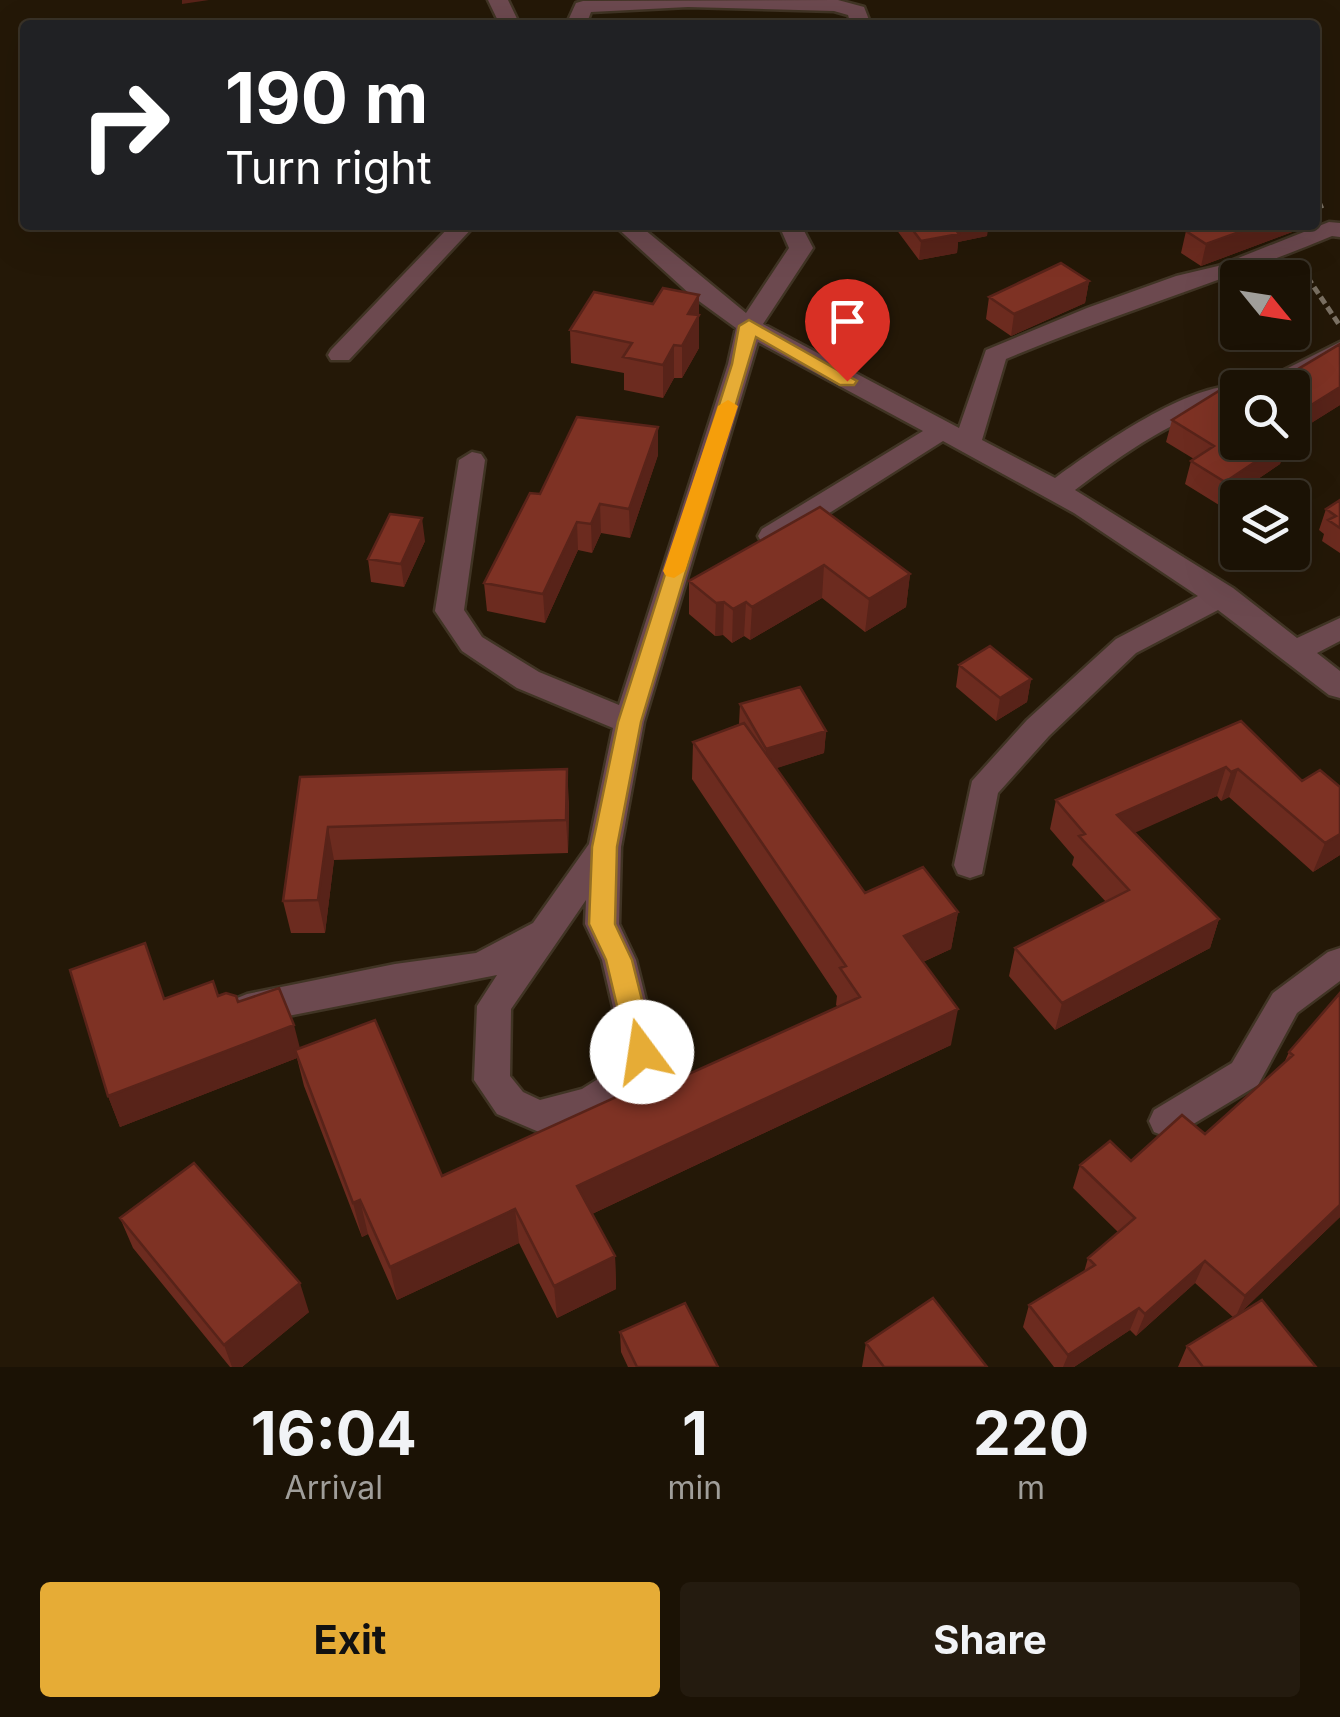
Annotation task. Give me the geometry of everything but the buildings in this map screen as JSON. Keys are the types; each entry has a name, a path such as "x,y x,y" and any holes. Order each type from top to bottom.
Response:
{"street":[{"path":"578,20 583,6 602,3 834,5 860,12"},
{"path":"967,446 996,355 1184,281 1225,272 1329,229 1340,230"},
{"path":"340,356 459,230"},
{"path":"630,230 749,326 1054,492 1223,595 1340,687"},
{"path":"605,847 494,1006 492,1080 510,1103 538,1116 591,1103 622,1083 642,1052 619,960 602,924 605,847 629,722 664,604 741,364 749,326 801,248 792,230"},
{"path":"1297,370 1340,349"},
{"path":"1054,492 1100,458 1196,402 1220,397"},
{"path":"745,553 939,432"},
{"path":"472,460 449,611 472,644 528,680 629,722"},
{"path":"664,604 696,583"},
{"path":"970,865 983,789 1038,728 1126,646 1223,595"},
{"path":"1296,652 1340,628"},
{"path":"244,1010 395,978 482,966 543,932"},
{"path":"1167,1121 1246,1074 1285,1003 1340,962"}],"slow traffic":[{"path":"674,571 728,406"}],"route":[{"path":"642,1052 619,960 602,924 605,847 629,722 741,364 749,326 847,381"}]}
